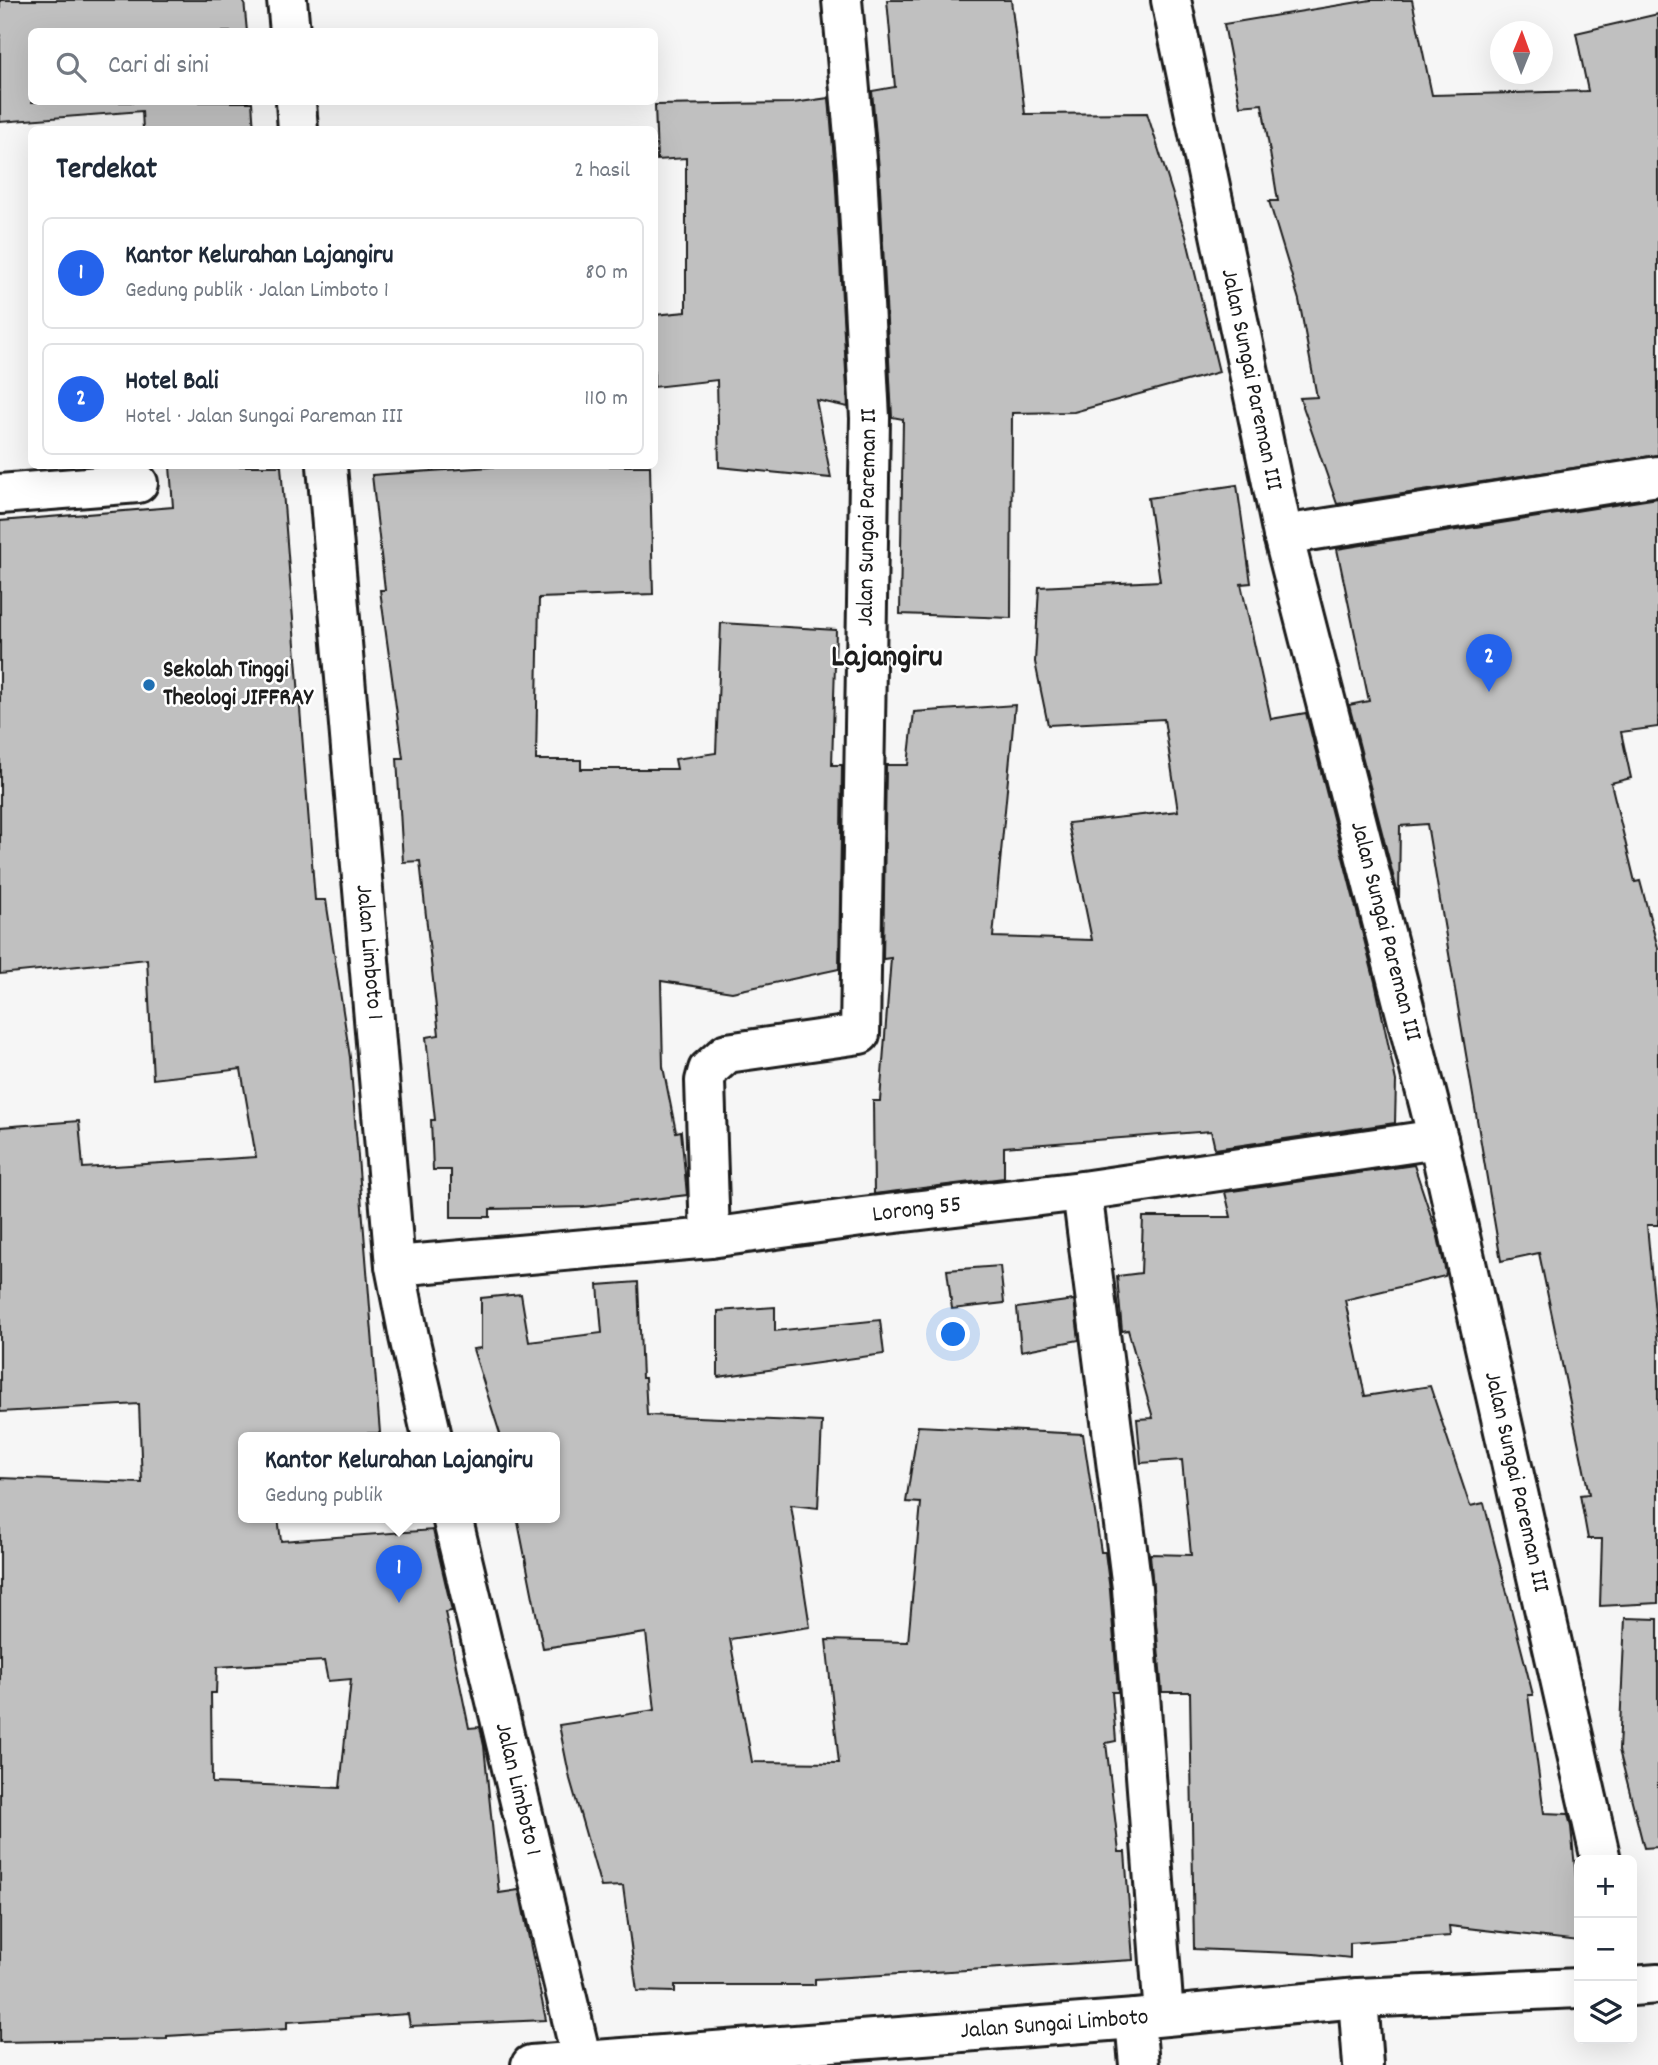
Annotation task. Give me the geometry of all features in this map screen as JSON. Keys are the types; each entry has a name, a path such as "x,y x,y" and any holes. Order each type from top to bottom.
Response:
{"street":[{"path":"287,0 290,28"},
{"name":"Jalan Sungai Pareman II","path":"710,1238 705,1080 708,1070 727,1053 860,1034 870,418 857,170 842,0"},
{"name":"Jalan Sungai Pareman III","path":"1171,0 1283,535 1438,1139 1600,1855"},
{"path":"296,105 298,126"},
{"name":"Jalan Limboto 1","path":"327,469 395,1266 408,1337 431,1432"},
{"path":"1283,535 1658,476"},
{"path":"0,494 138,483"},
{"name":"Lorong 55","path":"395,1266 710,1238 1082,1191 1438,1139"},
{"path":"1082,1191 1132,1588 1150,2018 1139,2065"},
{"name":"Jalan Limboto 1","path":"453,1523 582,2061"},
{"path":"1637,1986 1658,1984"},
{"name":"Jalan Sungai Limboto","path":"531,2065 1150,2018 1358,1998 1574,1988"},
{"path":"1358,1998 1363,2065"}],"building":[{"path":"0,0 244,0 247,28 28,28 28,105 252,105 254,126 143,126 142,111 0,122"},
{"path":"887,0 1011,0 1025,114 1147,113 1186,236 1219,372 1074,412 1012,413 1011,618 900,614 903,419 892,417 879,169 872,91 895,87"},
{"path":"1371,0 1412,0 1432,95 1588,91 1576,33 1658,14 1658,455 1337,504 1300,398 1317,397 1299,300 1269,201 1278,201 1262,104 1240,106 1224,24"},
{"path":"829,98 848,407 816,400 831,478 719,467 717,380 658,387 658,315 686,312 686,158 658,160 655,105 793,103"},
{"path":"170,469 281,469 315,900 326,900 350,1057 380,1432 238,1432 238,1523 279,1523 281,1541 433,1530 452,1611 445,1612 469,1728 480,1727 484,1746 499,1893 519,1890 546,2020 410,2026 408,2014 287,2022 287,2029 167,2036 167,2039 0,2042 0,1478 142,1483 139,1404 0,1412 0,1127 79,1121 83,1168 256,1157 241,1069 153,1079 147,959 0,974 0,521 173,507","holes":["324,1661 328,1681 351,1679 340,1788 212,1783 211,1693 216,1693 217,1667"]},
{"path":"461,469 650,469 653,594 539,598 536,760 581,760 581,769 677,769 675,759 716,753 721,623 836,630 832,765 842,765 839,969 732,992 661,981 663,1067 676,1132 681,1131 687,1195 584,1207 490,1209 490,1217 451,1217 451,1170 433,1170 431,1120 435,1120 426,1037 439,1035 420,861 403,862 397,758 403,758 380,590 385,590 372,475"},
{"path":"1237,485 1251,583 1241,584 1271,719 1306,713 1375,982 1396,1081 1395,1123 1215,1149 1211,1131 1004,1147 1004,1178 874,1194 873,1101 880,1101 891,958 883,959 886,765 908,765 914,712 1015,705 993,937 1092,940 1068,823 1178,811 1164,719 1048,725 1035,662 1039,587 1160,581 1148,498"},
{"path":"1658,498 1658,727 1621,732 1631,778 1611,783 1635,882 1640,881 1658,948 1658,1225 1647,1225 1658,1346 1658,1603 1600,1606 1602,1539 1588,1539 1580,1495 1589,1494 1539,1253 1501,1261 1427,824 1400,826 1399,898 1349,705 1369,701 1337,549"},
{"path":"1414,1165 1438,1237 1445,1276 1345,1300 1365,1396 1430,1386 1470,1506 1484,1503 1533,1695 1528,1695 1544,1813 1568,1814 1571,1827 1574,1858 1574,1940 1449,1926 1450,1936 1350,1943 1350,1958 1194,1949 1190,1692 1162,1692 1150,1554 1191,1555 1182,1460 1141,1463 1137,1419 1153,1418 1128,1330 1122,1331 1117,1276 1141,1273 1143,1217 1231,1217 1225,1192"},
{"path":"1000,1266 1004,1303 952,1309 947,1270"},
{"path":"638,1282 642,1378 645,1378 647,1415 822,1422 818,1508 791,1505 810,1627 730,1639 752,1762 839,1763 826,1640 908,1642 921,1503 906,1502 918,1426 1083,1434 1101,1552 1105,1552 1110,1590 1118,1692 1112,1692 1116,1741 1106,1743 1119,1852 1125,1852 1133,1960 815,1979 815,1985 675,1985 675,1992 637,1991 623,1886 601,1887 570,1779 559,1725 655,1710 646,1633 543,1648 518,1523 560,1523 560,1432 499,1432 473,1349 481,1348 481,1298 521,1294 529,1342 602,1333 598,1285"},
{"path":"1074,1300 1079,1340 1021,1351 1017,1308"},
{"path":"775,1307 775,1331 880,1320 884,1354 718,1377 718,1311"},
{"path":"1625,1618 1658,1619 1658,1847 1644,1848 1619,1750"}],"place":[{"name":"Sekolah Tinggi Theologi JIFFRAY","path":"149,685"},
{"name":"Hotel Bali","path":"1489,692"},
{"name":"Kantor Kelurahan Lajangiru","path":"399,1603"}],"district":[{"name":"Lajangiru","path":"887,659"}]}
